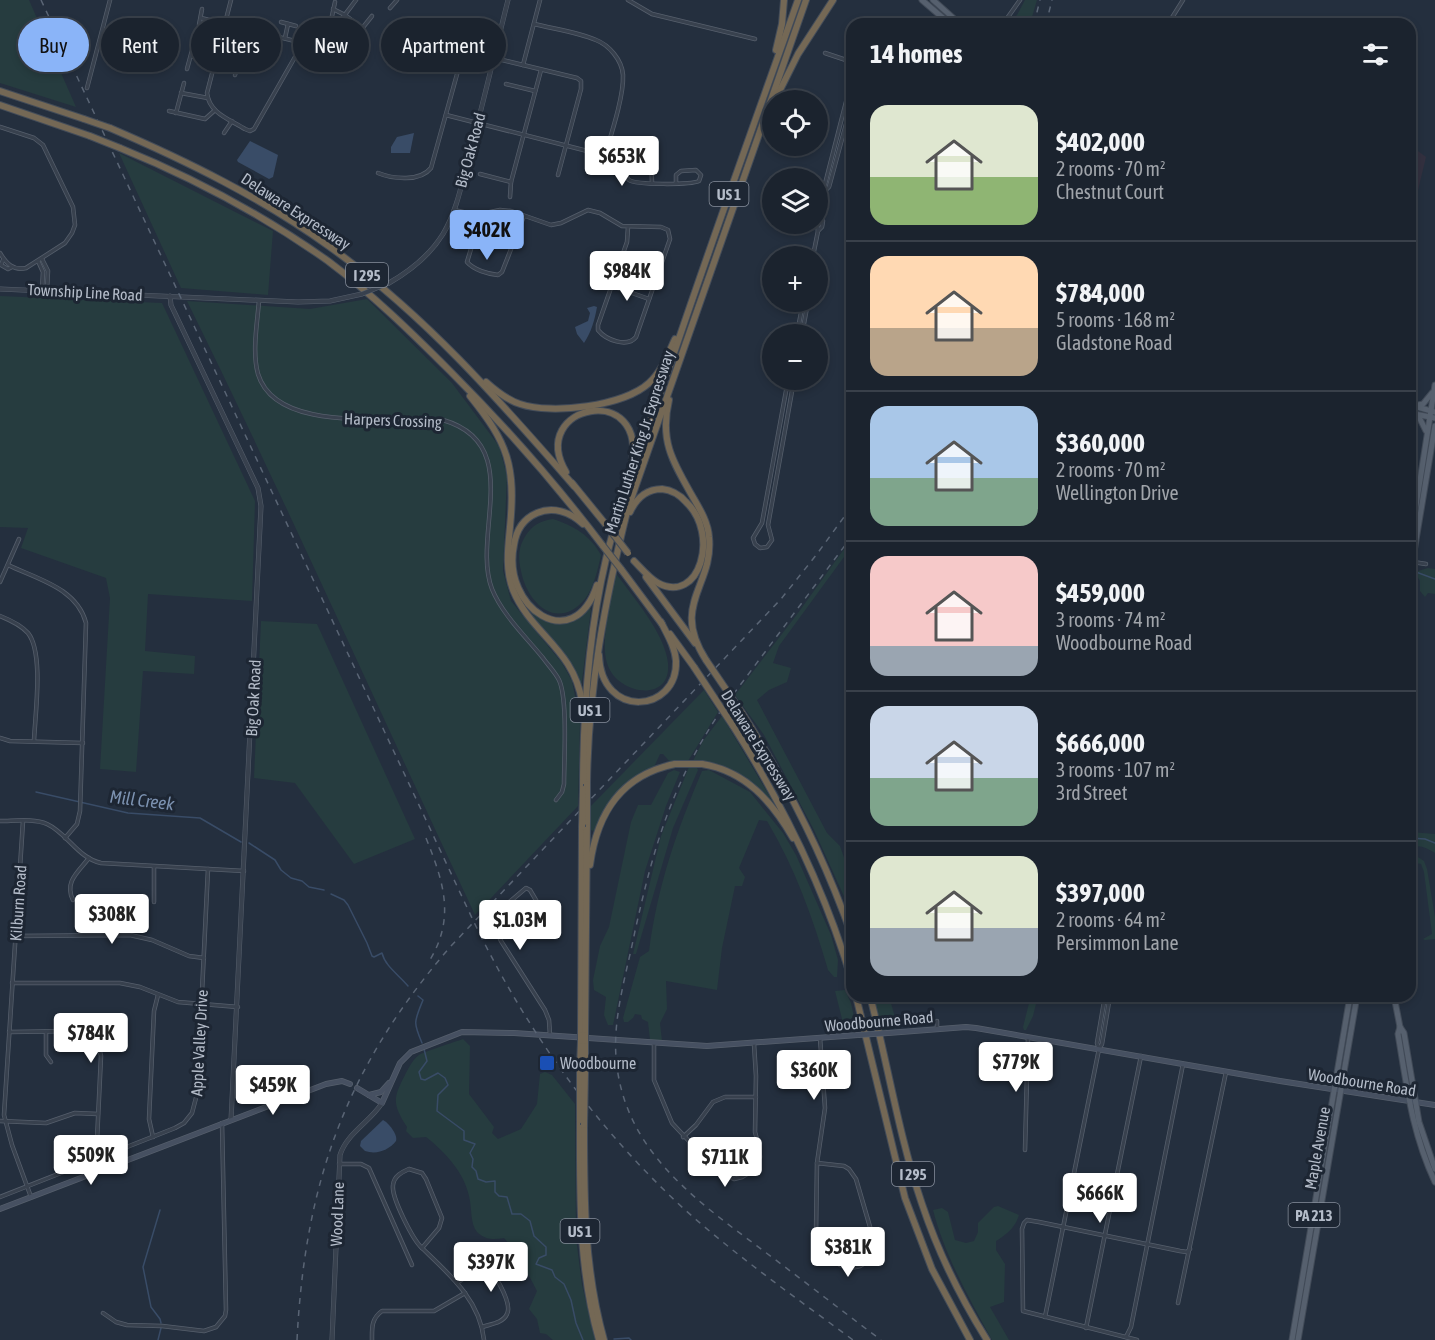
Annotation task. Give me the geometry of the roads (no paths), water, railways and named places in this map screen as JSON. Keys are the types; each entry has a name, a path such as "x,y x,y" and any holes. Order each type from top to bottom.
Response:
{"highway":[{"path":"771,74 782,24 784,0"},
{"name":"Martin Luther King Jr. Expressway","path":"602,1340 586,1246 582,1123 584,717 589,655 605,561 625,490 798,0"},
{"name":"Martin Luther King Jr. Expressway","path":"585,787 589,718 600,637 610,581 633,490 806,0"},
{"path":"780,90 798,54 833,0"},
{"path":"816,26 839,0"},
{"name":"Delaware Expressway","path":"0,91 110,128 222,180 298,225 365,273 424,323 460,359 574,486 628,553 704,657 742,713 788,790 810,833 846,920"},
{"name":"Delaware Expressway","path":"0,105 90,136 196,181 274,225 358,284 449,369"},
{"path":"760,132 762,128"},
{"path":"460,359 496,391 519,404 550,408 602,403 625,397 650,382 661,368 687,314"},
{"path":"449,369 491,423 504,445 513,487 507,560 511,583 522,606 573,671 579,686 584,717"},
{"name":"I 295","path":"449,369 523,447 602,544"},
{"path":"676,370 666,414 667,444 673,461 703,515 709,535 708,554 693,602 691,617 694,634 704,657"},
{"path":"574,486 559,459 560,435 575,416 585,411 598,410 617,416 626,424 631,434 633,455 625,490"},
{"path":"623,526 639,498 650,491 660,489 673,492 686,501 696,513 702,526 705,545 702,561 694,576 685,583 672,586 658,583 634,561"},
{"path":"602,544 578,519 567,513 552,510 538,513 524,522 516,535 512,555 514,575 520,593 532,610 550,619 567,619 581,613 590,603 605,561"},
{"name":"Delaware Expressway","path":"602,544 694,667 777,798 811,868 846,963"},
{"path":"600,637 601,670 609,688 628,701 647,701 663,692 675,673 675,656 661,622"},
{"path":"586,892 595,836 609,806 636,779 675,764 702,764 733,773 755,788 778,815 811,868"},
{"name":"Martin Luther King Jr. Expressway","path":"583,1038 585,825"},
{"name":"I 295","path":"857,1002 905,1198 932,1269 970,1340"},
{"name":"I 295","path":"871,1002 909,1158 924,1210 945,1264 987,1340"}],"main road":[{"path":"922,0 943,18"},
{"path":"933,0 953,18"},
{"path":"1416,404 1426,401 1435,385"},
{"path":"1416,537 1432,436 1435,385"},
{"path":"1416,407 1433,414"},
{"path":"1416,413 1433,414"},
{"path":"1416,417 1423,422 1432,436"},
{"path":"1416,515 1435,426"},
{"name":"Maple Avenue","path":"1298,1340 1338,1090 1349,1002"},
{"name":"Maple Avenue","path":"1292,1340 1356,1002"},
{"path":"1395,1002 1400,1028 1398,1034 1412,1101 1417,1140 1435,1182"},
{"name":"Woodbourne Road","path":"382,1103 400,1063 411,1052 457,1033 480,1031 707,1046 966,1027 1435,1105"},
{"path":"368,1095 381,1092 394,1076"},
{"path":"0,1209 326,1084 342,1081 350,1084"},
{"path":"357,1088 382,1103"},
{"path":"1412,1101 1435,1169"}],"street":[{"path":"87,88 110,0"},
{"path":"226,18 231,0"},
{"path":"342,18 356,0"},
{"path":"390,8 396,0"},
{"name":"Big Oak Road","path":"504,18 508,0"},
{"path":"523,65 540,0"},
{"path":"628,0 652,14 755,39"},
{"path":"1007,18 1020,0"},
{"path":"1172,18 1183,0"},
{"path":"332,16 335,2"},
{"path":"201,18 202,9"},
{"path":"333,9 349,18"},
{"path":"369,20 372,16"},
{"path":"281,22 293,25"},
{"path":"285,38 288,24"},
{"path":"534,24 594,39 606,45 622,68 621,94 605,155"},
{"path":"281,37 293,40"},
{"path":"188,69 191,53"},
{"path":"825,53 846,60"},
{"path":"212,72 207,93 214,110 250,131 254,129 293,61"},
{"path":"506,61 581,81 581,89 558,175"},
{"path":"510,197 511,182 541,70"},
{"path":"378,173 386,177 417,177 428,172 433,163 458,72"},
{"name":"Big Oak Road","path":"258,301 315,303 362,294 388,283 415,265 434,247 448,226 454,210 490,72"},
{"path":"176,113 184,83"},
{"path":"506,84 535,91"},
{"path":"181,93 208,98"},
{"path":"828,169 846,102"},
{"path":"169,111 205,119 214,110"},
{"path":"446,115 605,155 618,163 629,180 634,182 652,183 676,183 695,183 699,181 701,175 696,170 681,171 676,175 676,183"},
{"path":"224,134 232,121"},
{"path":"828,188 846,124"},
{"path":"0,127 34,138 41,143 73,207 75,219 72,233 65,243 22,269 12,267 5,269 1,265 4,259 0,253"},
{"path":"651,153 652,183"},
{"path":"480,174 511,182"},
{"path":"454,210 476,215 500,210 511,211 546,224 556,224 588,210 600,213 622,226 665,228 670,235 636,337 630,343 625,343 603,335 598,330 627,242 628,227"},
{"path":"514,242 482,230 474,239 467,262 472,267 498,275 502,272 514,242 524,216"},
{"path":"42,259 48,271 44,290"},
{"path":"38,261 43,272 44,290"},
{"path":"612,286 649,299"},
{"name":"Township Line Road","path":"0,289 258,301"},
{"name":"Big Oak Road","path":"170,296 171,305 253,477 261,500 231,1120"},
{"name":"Harpers Crossing","path":"258,301 255,357 257,369 264,386 285,406 297,411 334,418 443,420 465,431 483,451 492,483 487,563 492,588 500,604 558,677 563,693 564,784 556,800"},
{"path":"786,390 762,523 753,536 754,543 760,548 767,547 772,540 768,525 792,390"},
{"path":"0,582 19,539"},
{"path":"1416,563 1426,564"},
{"path":"8,565 64,592 76,601 82,611 87,636 79,816 75,826 65,838"},
{"path":"0,616 23,628 35,645 37,665 34,741"},
{"path":"0,738 83,743"},
{"path":"0,820 47,824 89,858 105,864 244,871"},
{"name":"Kilburn Road","path":"23,821 5,1121 31,1197"},
{"path":"73,900 69,890 70,882 89,858"},
{"path":"153,867 154,902"},
{"name":"Apple Valley Drive","path":"0,1197 153,1137 180,1125 189,1118 195,1108 199,1077 208,869"},
{"path":"550,924 530,890 526,888 492,921 501,941 545,1010 549,1020 550,1035"},
{"path":"16,936 130,935 152,940 189,956 204,958"},
{"path":"12,983 120,982 133,984 178,1002 238,1007"},
{"path":"153,1137 149,1119 154,1011 158,995"},
{"path":"1099,1048 1097,1042 1104,1002"},
{"path":"1045,1317 1109,1002"},
{"path":"937,1021 937,1029"},
{"path":"9,1032 82,1032 91,1035 98,1043 101,1053 98,1146 102,1157"},
{"path":"46,1032 46,1055 51,1062"},
{"path":"817,1163 844,1166 856,1179 875,1244 870,1260 860,1266 851,1268 840,1265 824,1253 818,1245 816,1233 817,1163 825,1108 820,1038"},
{"path":"1025,1150 1028,1038"},
{"path":"654,1043 653,1073 668,1116 683,1137 721,1174 734,1179 742,1177 755,1168 760,1156 755,1132 754,1043"},
{"path":"1086,1328 1141,1056"},
{"path":"1126,1337 1131,1326 1183,1064"},
{"path":"0,1069 7,1069"},
{"path":"1178,1303 1226,1072"},
{"path":"683,1137 696,1125 713,1102 725,1097 756,1097"},
{"name":"Wood Lane","path":"332,1340 340,1155 346,1140 365,1124 382,1103"},
{"path":"0,1121 46,1123 75,1113 99,1114"},
{"path":"103,1313 116,1322 127,1325 204,1330 213,1329 223,1319 226,1310 222,1123"},
{"path":"339,1164 361,1164 369,1168 412,1265"},
{"path":"422,1248 439,1228 441,1218 426,1179 422,1173 409,1169 399,1174 393,1188 412,1236 422,1248 457,1282 465,1293 482,1327 484,1340"},
{"path":"1137,1340 1024,1312 1022,1309 1022,1229 1025,1221 1185,1252 1190,1249"},
{"path":"457,1282 477,1269 487,1270 493,1275 507,1301 508,1311 503,1320 482,1327"},
{"path":"372,1340 372,1323 375,1316 382,1311 434,1311 465,1293"}],"water":[{"path":"414,133 410,153 391,153 391,147 397,137"},
{"path":"250,141 278,155 273,177 269,179 238,162 237,160"},
{"path":"597,307 594,321 584,343 575,327 588,321 590,313 587,308"},
{"path":"383,1120 392,1129 396,1141 382,1151 365,1151 360,1146 361,1141"}],"waterway":[{"path":"1416,572 1435,579"},
{"name":"Mill Creek","path":"36,792 128,813 200,818 241,842"},
{"path":"1416,838 1435,843"},
{"name":"Mill Creek","path":"249,843 275,860 281,870 291,878 302,881 309,887 324,890"},
{"name":"Mill Creek","path":"331,894 344,900 348,905 372,956 382,953 389,966 408,986"},
{"name":"Mill Creek","path":"418,996 423,1000 416,1022 422,1043"},
{"name":"Mill Creek","path":"424,1049 427,1061 419,1072 421,1079 425,1080 438,1073 445,1078 448,1085 438,1095 437,1111 464,1131 464,1140 475,1144 470,1153 473,1159 472,1167 478,1179 486,1182 495,1181 495,1192 499,1196 507,1197 512,1214 521,1214 530,1221 534,1236 546,1247 546,1255 539,1258 536,1264 552,1270 555,1277 564,1284 583,1340"},
{"path":"160,1210 143,1267 151,1307 161,1323"},
{"path":"158,1340 161,1328"},
{"name":"Mill Creek","path":"614,1339 629,1338 631,1340"}],"railway":[{"path":"41,0 472,918 514,998 538,1036 591,1109 651,1176 683,1208 724,1243 853,1340"},
{"path":"1036,18 1040,0"},
{"path":"1048,18 1052,0"},
{"path":"297,1340 310,1229 322,1178 338,1129 358,1082 384,1036 415,991 451,946 781,599 846,514"},
{"path":"846,544 720,712 703,739 677,791 657,844 635,931 619,1009 616,1057 622,1090 633,1120 648,1146 667,1170 714,1213 881,1340"},
{"path":"426,838 438,870 444,901 442,931 437,947 428,963"}],"place":[{"name":"Woodbourne","path":"547,1063"}]}
